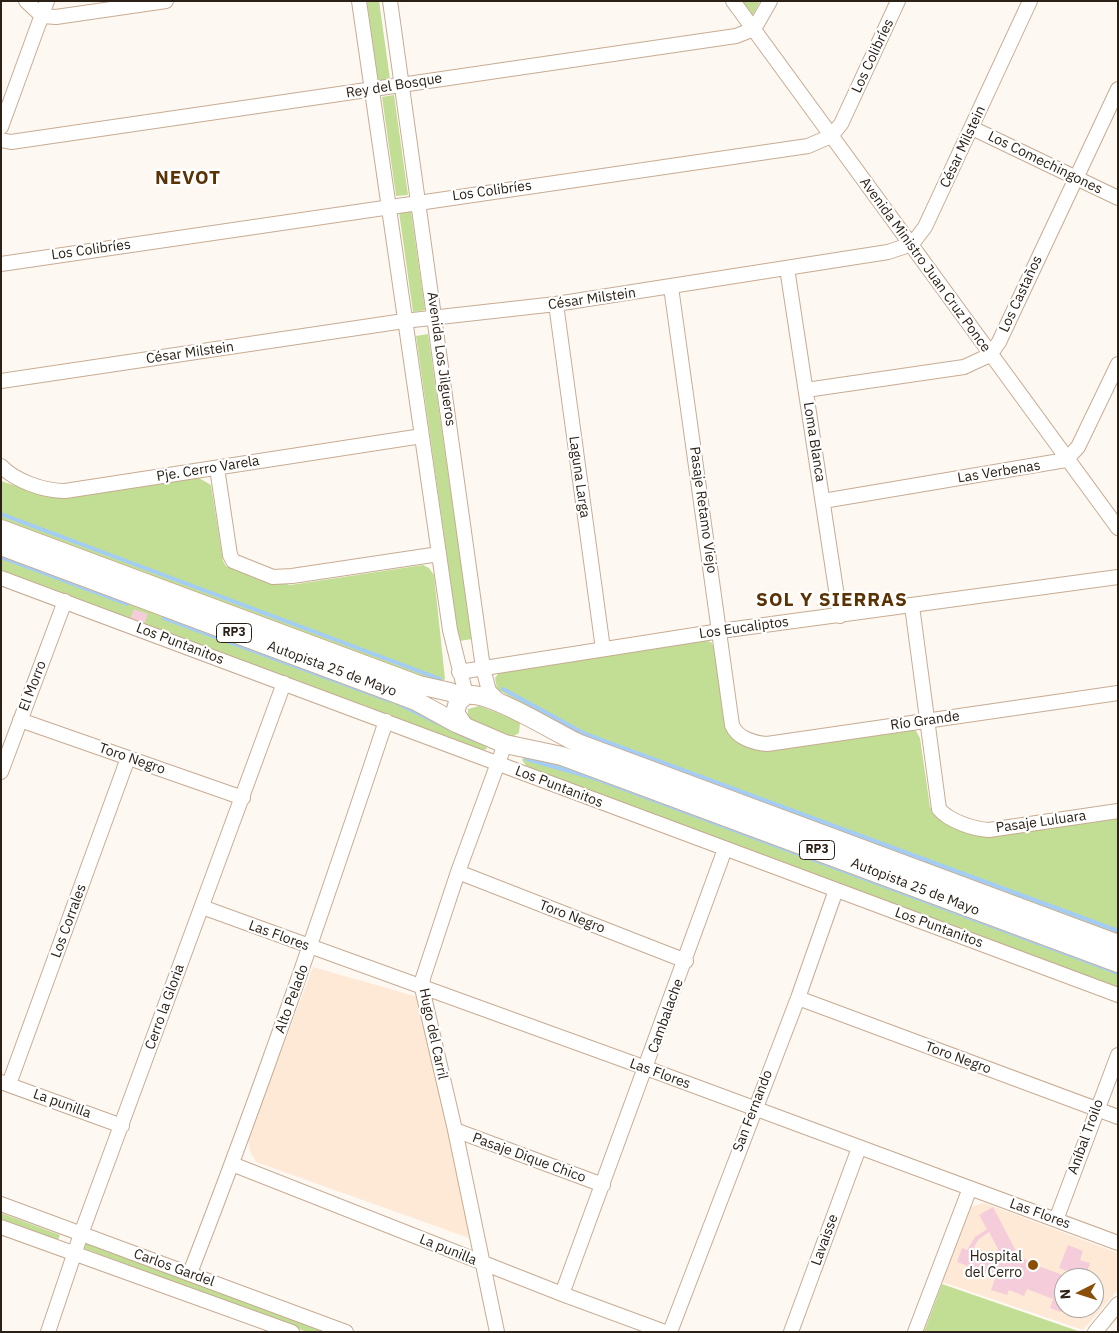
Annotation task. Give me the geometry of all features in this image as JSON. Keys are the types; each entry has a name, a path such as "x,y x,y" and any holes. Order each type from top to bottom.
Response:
{"main road":[{"name":"Autopista 25 de Mayo","path":"1,529 418,685 464,697"},
{"name":"Autopista 25 de Mayo","path":"1,546 416,701 464,726"},
{"name":"RP3","path":"464,697 480,697 516,711"},
{"path":"464,697 458,702 455,712 464,726"},
{"name":"Autopista 25 de Mayo","path":"516,711 550,731 580,744 1118,944"},
{"path":"509,745 523,743 528,737 530,723 516,711"},
{"name":"RP3","path":"464,726 509,745"},
{"name":"Autopista 25 de Mayo","path":"509,745 542,750 562,756 1118,963"}],"street":[{"path":"26,1 42,16 56,18 166,1"},
{"path":"1,127 47,1"},
{"path":"359,1 450,630 464,697"},
{"name":"Avenida Los Jilgueros","path":"390,1 483,668 489,692 516,711"},
{"name":"Avenida Ministro Juan Cruz Ponce","path":"733,1 912,244 1066,460 1118,528"},
{"path":"754,29 770,1"},
{"name":"Los Colibríes","path":"1,264 808,146 831,136 841,124 898,1"},
{"name":"César Milstein","path":"1,380 404,321 435,320 672,287 888,252 912,244 925,227 1030,1"},
{"name":"Rey del Bosque","path":"1,140 11,142 371,90 736,36 754,29"},
{"name":"Los Castaños","path":"990,355 999,342 1118,89"},
{"name":"Los Comechingones","path":"972,128 1118,198"},
{"name":"Loma Blanca","path":"787,268 840,616"},
{"name":"Pasaje Retamo Viejo","path":"672,287 732,725 735,732"},
{"name":"Laguna Larga","path":"556,304 603,649"},
{"path":"806,390 964,367 990,355"},
{"path":"1066,460 1078,447 1118,364"},
{"name":"Pje. Cerro Varela","path":"1,466 10,476 54,491 65,491 422,436"},
{"name":"Las Verbenas","path":"823,501 1066,460"},
{"path":"217,468 230,555 233,561 273,577 439,554"},
{"name":"Los Eucaliptos","path":"459,672 720,631 1118,577"},
{"name":"Los Puntanitos","path":"1,578 1118,995"},
{"name":"El Morro","path":"1,772 65,601"},
{"path":"912,606 927,721"},
{"name":"Cerro la Gloria","path":"48,1332 81,1234 284,684"},
{"name":"Río Grande","path":"735,732 756,743 767,744 1118,694"},
{"name":"Toro Negro","path":"20,720 243,798"},
{"name":"Alto Pelado","path":"190,1274 311,948 386,721"},
{"name":"Pasaje Luluara","path":"927,721 939,809 945,816 988,830 1118,811"},
{"name":"Hugo del Carril","path":"497,1332 455,1130 422,988 423,978 458,872 499,764 509,745"},
{"name":"Los Corrales","path":"5,1083 128,758"},
{"name":"Cambalache","path":"562,1294 686,961 725,849"},
{"name":"Toro Negro","path":"458,872 686,961"},
{"name":"San Fernando","path":"670,1332 754,1108 798,998 836,890"},
{"name":"Las Flores","path":"202,907 646,1068 1118,1243"},
{"name":"Toro Negro","path":"798,998 1118,1117"},
{"name":"Aníbal Troilo","path":"1056,1220 1096,1109 1118,1055"},
{"name":"La punilla","path":"5,1083 122,1126"},
{"name":"Pasaje Dique Chico","path":"455,1130 603,1185"},
{"name":"Lavaisse","path":"791,1332 859,1148"},
{"name":"La punilla","path":"232,1164 482,1263 665,1332"},
{"path":"915,1332 970,1188"},
{"name":"Carlos Gardel","path":"1,1204 346,1332"},
{"name":"Carlos Gardel","path":"1,1227 292,1332"},
{"path":"1094,1332 1118,1304"}],"shaded area":[{"path":"313,967 418,997 475,1240 256,1162 250,1151 248,1139"},
{"name":"Hospital del Cerro","path":"984,1203 1118,1253 1118,1290 1104,1306 1104,1268 1054,1268 1054,1318 1094,1318 1083,1330 942,1282 970,1207"}],"green space":[{"path":"367,1 379,1 390,79 378,81"},
{"path":"742,1 760,1 753,15"},
{"path":"394,95 408,195 396,196 382,97"},
{"path":"411,211 425,310 413,312 399,212"},
{"path":"428,334 472,639 459,641 416,336"},
{"path":"199,478 211,485 223,561 226,566 290,585 423,565 429,568 434,575 445,679 441,682 435,682 1,519 1,481 53,498 64,498"},
{"path":"1,554 395,698 486,745 487,749 479,751 127,620 92,604 1,570"},
{"path":"702,640 711,642 715,649 728,733 749,747 764,751 908,730 916,731 920,738 930,807 937,816 987,836 1118,818 1118,936 575,735 497,689 495,678 501,670"},
{"path":"479,706 516,720 520,723 519,733 508,737 471,722 468,717 468,709"},
{"path":"525,756 547,757 1118,970 1118,989 527,767 522,760"},
{"path":"1,1213 60,1235 58,1240 1,1219"},
{"path":"85,1243 328,1332 307,1332 83,1248"},
{"path":"942,1284 1081,1332 924,1332"}],"building":[{"path":"134,609 148,614 144,625 130,619"},
{"path":"993,1207 1018,1255 1033,1264 1054,1272 1054,1309 1050,1308 1053,1299 1027,1289 1024,1296 1009,1290 1007,1295 991,1290 996,1276 957,1262 962,1248 967,1250 975,1237 987,1229 979,1215","holes":["989,1232 998,1249 990,1258 972,1251 978,1240"]},
{"path":"1068,1245 1083,1251 1080,1260 1090,1263 1088,1268 1059,1268"}],"waterway":[{"path":"1,514 440,679"},
{"path":"1,557 127,604"},
{"path":"164,618 391,701"},
{"path":"503,689 585,734 1118,931"},
{"path":"397,703 471,739"},
{"path":"527,759 594,778 1118,973"}],"place":[{"name":"Hospital del Cerro","path":"1033,1265"}],"district":[{"name":"NEVOT","path":"188,179"},
{"name":"SOL Y SIERRAS","path":"832,601"}]}
